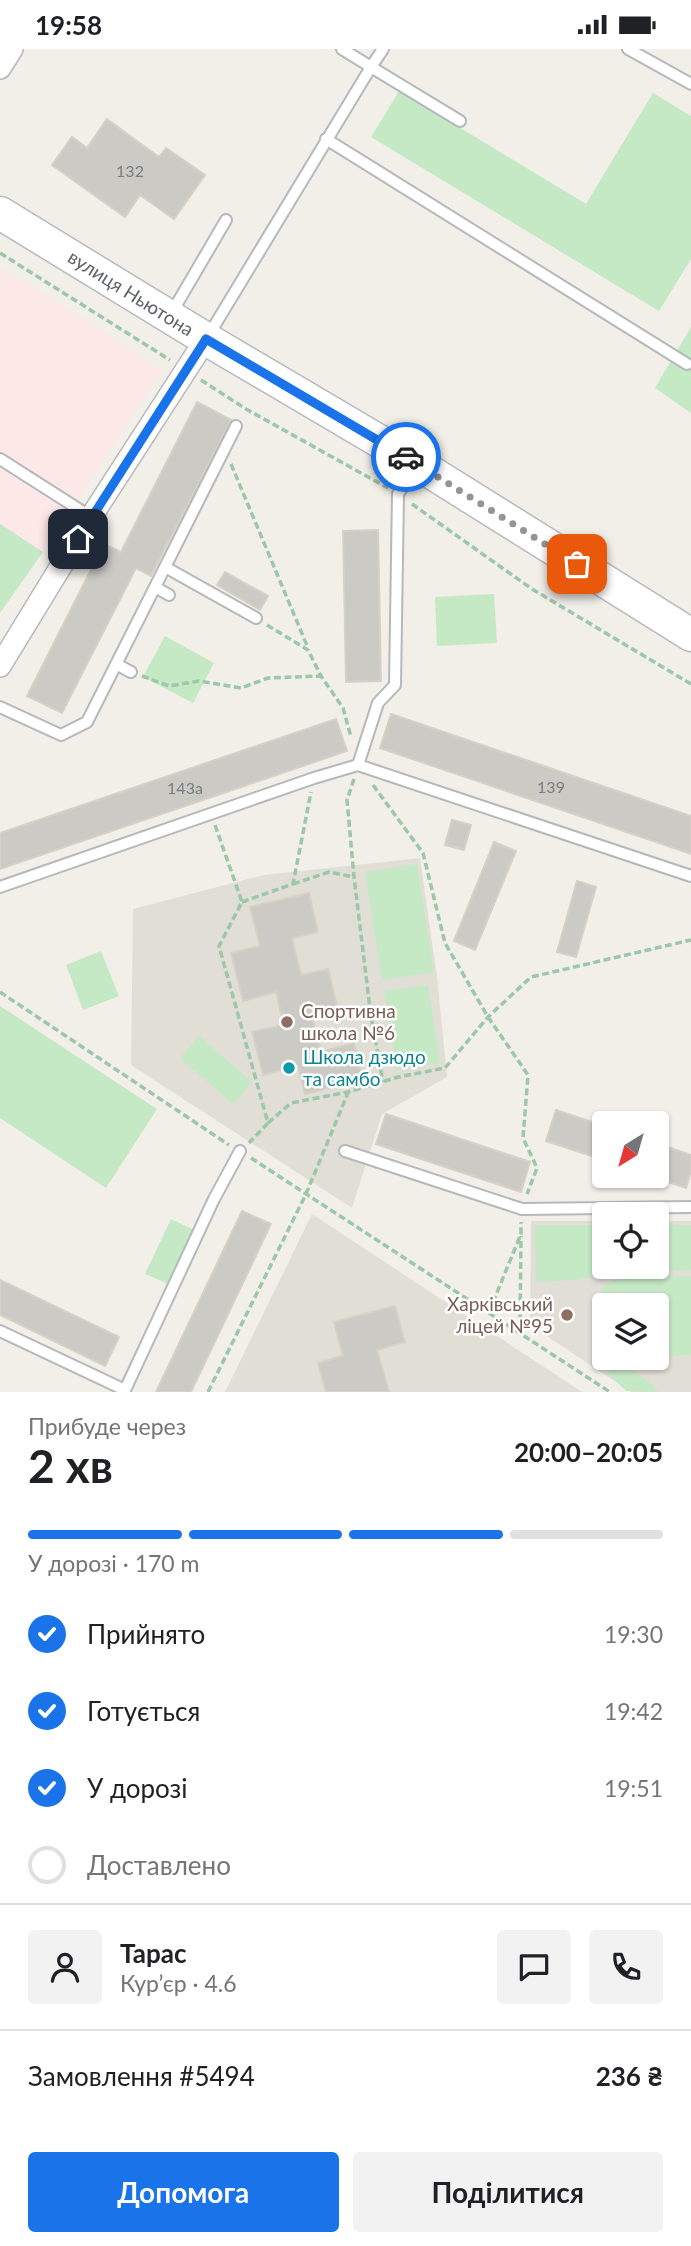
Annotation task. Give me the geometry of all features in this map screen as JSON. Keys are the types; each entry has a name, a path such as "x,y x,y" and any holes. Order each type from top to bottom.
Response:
{"street":[{"path":"0,68 12,49"},
{"name":"вулиця Ньютона","path":"0,213 418,464 691,635"},
{"path":"0,666 91,517 206,339"}],"lane":[{"path":"342,49 460,121"},
{"path":"206,339 383,49"},
{"path":"628,49 691,84"},
{"path":"326,139 687,364"},
{"path":"169,316 226,220"},
{"path":"0,707 61,735 87,722 236,426"},
{"path":"0,459 91,517"},
{"path":"358,765 378,703 395,685 398,494 418,464"},
{"path":"165,567 256,618"},
{"path":"155,587 169,595"},
{"path":"116,664 131,672"},
{"path":"0,887 358,765 691,876"},
{"path":"0,1331 125,1391 214,1199 240,1151"},
{"path":"345,1151 522,1209 691,1207"}],"path":[{"path":"0,253 246,409 398,494 532,589 691,684"},
{"path":"225,449 308,650 321,676 343,708 358,765 423,853 446,943 488,1017 528,1075 523,1138 537,1168 522,1209 520,1332"},
{"path":"256,618 308,650"},
{"path":"131,672 169,686 199,681 241,688 268,678 321,676"},
{"path":"358,765 347,800 371,1017 383,1081"},
{"path":"293,884 314,778"},
{"path":"211,814 242,902"},
{"path":"268,1123 219,946 242,902 329,872 354,877"},
{"path":"240,1151 292,1103 445,1068 488,1017 531,977 691,940"},
{"path":"0,992 135,1084 610,1392"},
{"path":"208,1392 306,1194 348,1092"},
{"path":"489,1312 521,1234"}],"shaded area":[{"path":"0,268 94,325 161,371 43,552 0,524"},
{"name":"Спортивна школа №6","path":"420,858 437,977 447,1077 382,1114 352,1208 131,1065 133,909 264,875"},
{"path":"312,1214 582,1392 225,1392"},
{"name":"Харківський ліцей №95","path":"531,1221 592,1221 592,1279 669,1279 669,1221 691,1221 691,1392 631,1392 598,1370 669,1370 669,1293 592,1293 592,1366 530,1325"}],"green space":[{"path":"399,91 586,204 653,93 691,116 691,259 659,311 371,137"},
{"path":"691,327 691,413 655,388"},
{"path":"0,524 43,552 0,613"},
{"path":"494,594 497,643 437,646 435,597"},
{"path":"165,636 214,663 193,703 143,677"},
{"path":"417,864 434,972 382,980 365,872"},
{"path":"101,951 119,996 83,1010 66,965"},
{"path":"428,985 440,1063 397,1069 385,991"},
{"path":"0,1006 157,1109 106,1188 0,1118"},
{"path":"199,1036 252,1082 233,1104 180,1058"},
{"path":"171,1219 194,1230 169,1284 145,1274"},
{"path":"535,1225 592,1225 592,1277 536,1282"},
{"path":"669,1225 691,1225 691,1270 669,1271"},
{"path":"669,1276 691,1276 691,1355 669,1356 669,1293 600,1293 609,1282 616,1279 669,1279"},
{"path":"605,1370 631,1370 648,1381 658,1392 626,1391"}],"building":[{"path":"107,119 159,157 166,148 205,175 174,219 140,195 125,217 52,165 72,137 87,148"},
{"path":"197,402 231,420 151,576 136,568 62,713 27,696 104,544 121,552"},
{"path":"378,530 381,681 346,682 343,531"},
{"path":"225,572 268,596 260,610 217,585"},
{"path":"391,714 691,816 691,854 380,748"},
{"path":"336,719 347,751 0,869 0,833"},
{"path":"452,820 471,825 464,850 445,845"},
{"path":"494,842 516,851 475,950 454,941"},
{"path":"577,881 596,887 576,957 557,952"},
{"path":"309,893 318,932 292,938 301,975 328,969 337,1006 311,1012 321,1052 354,1043 363,1080 305,1094 298,1066 263,1075 252,1032 284,1025 276,992 243,1001 231,953 260,946 250,907"},
{"path":"556,1110 592,1122 592,1156 546,1141"},
{"path":"386,1114 530,1162 521,1192 376,1144"},
{"path":"669,1147 691,1155 691,1171 686,1188 669,1182"},
{"path":"242,1211 271,1224 191,1392 156,1392"},
{"path":"0,1280 119,1337 105,1366 0,1315"},
{"path":"395,1306 405,1342 377,1350 389,1392 326,1392 318,1363 343,1356 334,1322"}],"way so far":[{"path":"406,457 577,564"}],"place":[{"name":"Спортивна школа №6","path":"287,1022"},
{"name":"Школа дзюдо та самбо","path":"289,1068"},
{"name":"Харківський ліцей №95","path":"567,1315"}],"route":[{"path":"78,539 206,339 406,457"}]}
